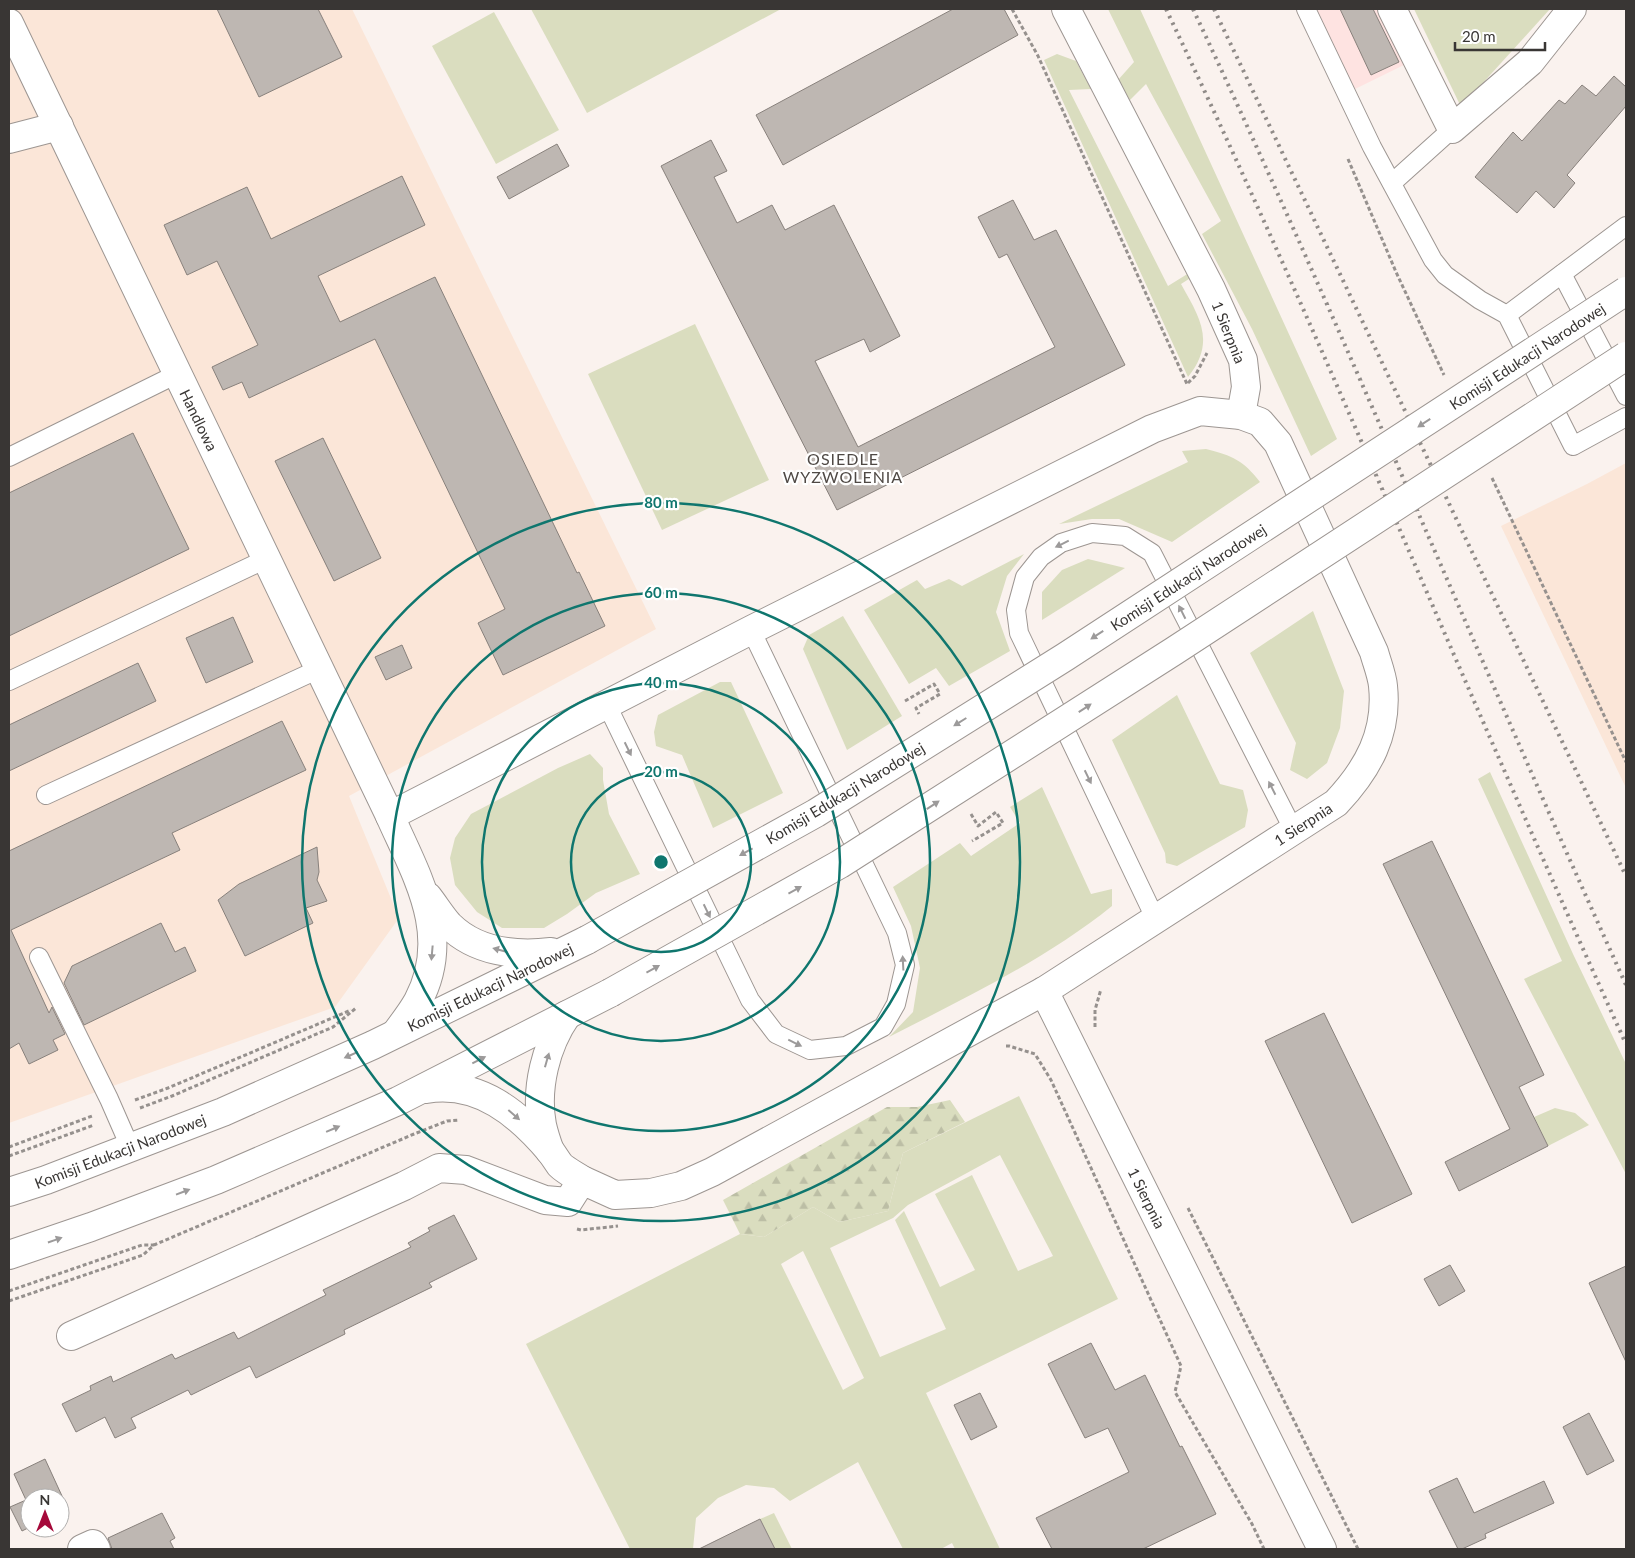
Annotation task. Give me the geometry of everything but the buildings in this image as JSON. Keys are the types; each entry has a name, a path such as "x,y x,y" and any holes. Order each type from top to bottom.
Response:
{"street":[{"name":"1 Sierpnia","path":"1066,9 1211,289 1243,360 1246,387 1241,415 1260,422 1278,443 1374,652 1383,684 1384,713 1377,744 1365,768 1336,803 1044,991 1322,1549"},
{"path":"1392,9 1452,129 1530,62 1572,9"},
{"name":"Handlowa","path":"9,23 390,816 422,888"},
{"path":"9,139 59,126"},
{"name":"Komisji Edukacji Narodowej","path":"9,1192 46,1180 223,1112 395,1034 576,945 816,813 1073,651 1626,291"},
{"path":"9,1255 91,1228 216,1180 398,1101 610,993 840,864 1174,651 1626,356"},
{"path":"390,816 751,630 1152,429 1200,411 1241,415"},
{"path":"422,888 450,926 478,944 502,952 521,954 576,945"},
{"path":"395,1034 418,1001 430,969 433,954 432,925 422,888"},
{"path":"420,1090 449,1087 476,1092 504,1107 550,1151 561,1166 582,1180 616,1195 651,1193 681,1186 712,1172 1044,991"},
{"path":"550,1151 542,1125 540,1105 542,1081 549,1050 567,1014"},
{"path":"71,1336 404,1186 439,1168 466,1170 545,1200 568,1202 582,1180"},
{"path":"82,1549 93,1544 96,1549"}],"lane":[{"path":"1306,9 1372,147 1425,247 1445,275 1480,300 1507,315 1573,446 1626,417"},
{"path":"1392,183 1452,129"},
{"path":"1507,315 1626,226"},
{"path":"1562,274 1626,396"},
{"path":"9,457 177,374"},
{"path":"1155,918 1019,633 1016,610 1025,577 1041,557 1061,543 1092,533 1126,536 1152,553 1294,831"},
{"path":"9,681 266,559"},
{"path":"607,705 750,1000 776,1034 784,1038 810,1050 846,1046 882,1026 896,1004 905,965 897,933 751,630"},
{"path":"46,795 319,669"},
{"path":"39,957 115,1112 130,1147"}],"path":[{"path":"1012,9 1038,56 1186,385 1201,366 1208,346"},
{"path":"1346,154 1396,272 1446,380"},
{"path":"1488,470 1626,762"},
{"path":"905,701 934,684 940,694 916,708 922,718"},
{"path":"969,810 978,826 996,812 1003,823 972,840"},
{"path":"1096,1031 1095,1010 1102,987"},
{"path":"9,1146 115,1112 172,1096 334,1026 356,1008 115,1112 9,1156"},
{"path":"1002,1047 1009,1046 1035,1054 1052,1080 1181,1366 1175,1392 1252,1524 1263,1549"},
{"path":"9,1301 143,1255 154,1245 414,1134"},
{"path":"545,1200 565,1226 581,1230 624,1226"},
{"path":"1187,1207 1358,1549"},
{"path":"9,1291 142,1245 154,1245"}],"shaded area":[{"path":"9,9 352,9 656,629 349,796 399,918 335,1007 9,1123"},
{"path":"1315,9 1384,9 1410,62 1353,90"},
{"path":"1626,463 1626,788 1501,526"}],"green space":[{"path":"531,9 781,9 587,113"},
{"path":"1108,9 1140,9 1337,439 1311,456 1252,329 1202,234 1221,221 1146,84 1130,100 1118,80 1134,62"},
{"path":"1414,9 1550,9 1461,107"},
{"path":"494,12 559,130 496,164 432,46"},
{"path":"1057,54 1076,61 1091,89 1069,90 1168,286 1189,273 1192,277 1181,284 1199,319 1203,341 1197,364 1188,377 1044,60"},
{"path":"695,324 769,480 662,530 588,374"},
{"path":"1206,449 1237,460 1260,482 1172,542 1119,519 1092,519 1059,524 1188,462 1182,451"},
{"path":"1024,554 1007,576 996,612 1010,651 949,686 936,668 909,684 864,610 917,580 925,589 949,579 962,586"},
{"path":"1088,559 1125,568 1042,620 1042,592 1062,570"},
{"path":"1313,611 1344,691 1340,728 1327,763 1307,779 1290,770 1296,743 1250,653"},
{"path":"843,616 902,716 847,750 803,649 809,635"},
{"path":"720,682 731,682 783,793 713,828 682,755 656,746 654,732 658,715"},
{"path":"1177,695 1220,784 1243,790 1248,810 1245,827 1177,866 1166,863 1165,853 1112,740"},
{"path":"590,754 603,768 603,780 609,814 640,874 596,893 544,928 502,928 477,912 455,885 450,858 455,838 471,814 558,768"},
{"path":"1490,772 1573,954 1626,1064 1626,1174 1524,979 1562,961 1478,779"},
{"path":"1042,787 1091,894 1112,889 1112,906 1060,944 1032,961 975,993 889,1037 913,1012 920,968 911,926 893,887 960,843 971,856 1020,823 1010,807"},
{"path":"1019,1096 1118,1299 926,1393 1000,1549 955,1549 952,1543 941,1549 903,1549 858,1462 790,1501 774,1488 746,1485 718,1498 696,1518 693,1549 630,1549 526,1344 740,1234 764,1237 813,1207 839,1222 888,1211 903,1153","holes":["1000,1155 1053,1256 1018,1271 972,1175 935,1194 975,1270 940,1287 904,1211 895,1220 946,1329 880,1357 830,1248 893,1218 908,1205","803,1251 864,1378 843,1390 781,1264"]},
{"path":"950,1100 965,1122 903,1153 888,1211 839,1222 813,1207 764,1237 740,1234 723,1200 887,1107 917,1107"},
{"path":"1555,1108 1575,1113 1589,1125 1548,1146 1534,1117"},
{"path":"774,1513 792,1549 775,1549 760,1519"}],"railway":[{"path":"1166,9 1284,266 1626,1044"},
{"path":"1193,9 1304,252 1626,985"},
{"path":"1214,9 1626,876"}],"district":[{"name":"OSIEDLE WYZWOLENIA","path":"843,467"}]}
